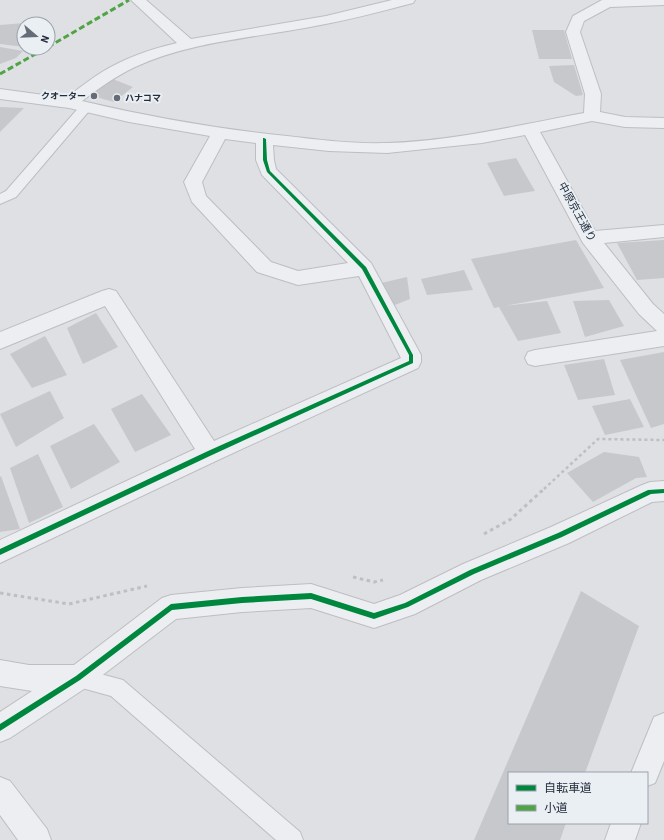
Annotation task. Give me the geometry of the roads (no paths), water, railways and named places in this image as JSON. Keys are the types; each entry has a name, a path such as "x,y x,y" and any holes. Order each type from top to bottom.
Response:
{"street":[{"path":"138,0 188,44"},
{"path":"69,103 109,75 145,58 188,44 237,34 299,25 408,0"},
{"path":"592,116 593,94 573,32 578,19 592,10 607,4 628,1 664,1"},
{"path":"0,94 69,103 85,108 220,133 329,146 387,148 482,138 592,116 625,122 664,123"},
{"name":"中原京王通り","path":"530,129 590,238 646,309 664,326"},
{"path":"220,133 193,182 198,198 264,267 298,278 364,268"},
{"path":"0,552 210,453 411,362 411,355 364,268 268,171 265,160 264,139"},
{"path":"590,238 664,231"},
{"path":"0,341 109,296 210,453"},
{"path":"535,358 664,338"},
{"path":"0,728 78,678 171,607 242,600 312,596 374,616 406,605 472,572 560,535 650,492 664,491"},
{"path":"0,673 30,678 78,678"},
{"path":"645,772 664,727"},
{"path":"0,791 36,840"},
{"path":"620,840 626,824"}],"lane":[{"path":"0,200 11,194 85,108"},
{"path":"78,678 116,687 292,840"}],"place":[{"name":"クオーター","path":"94,96"},
{"name":"ハナコマ","path":"117,98"}]}
